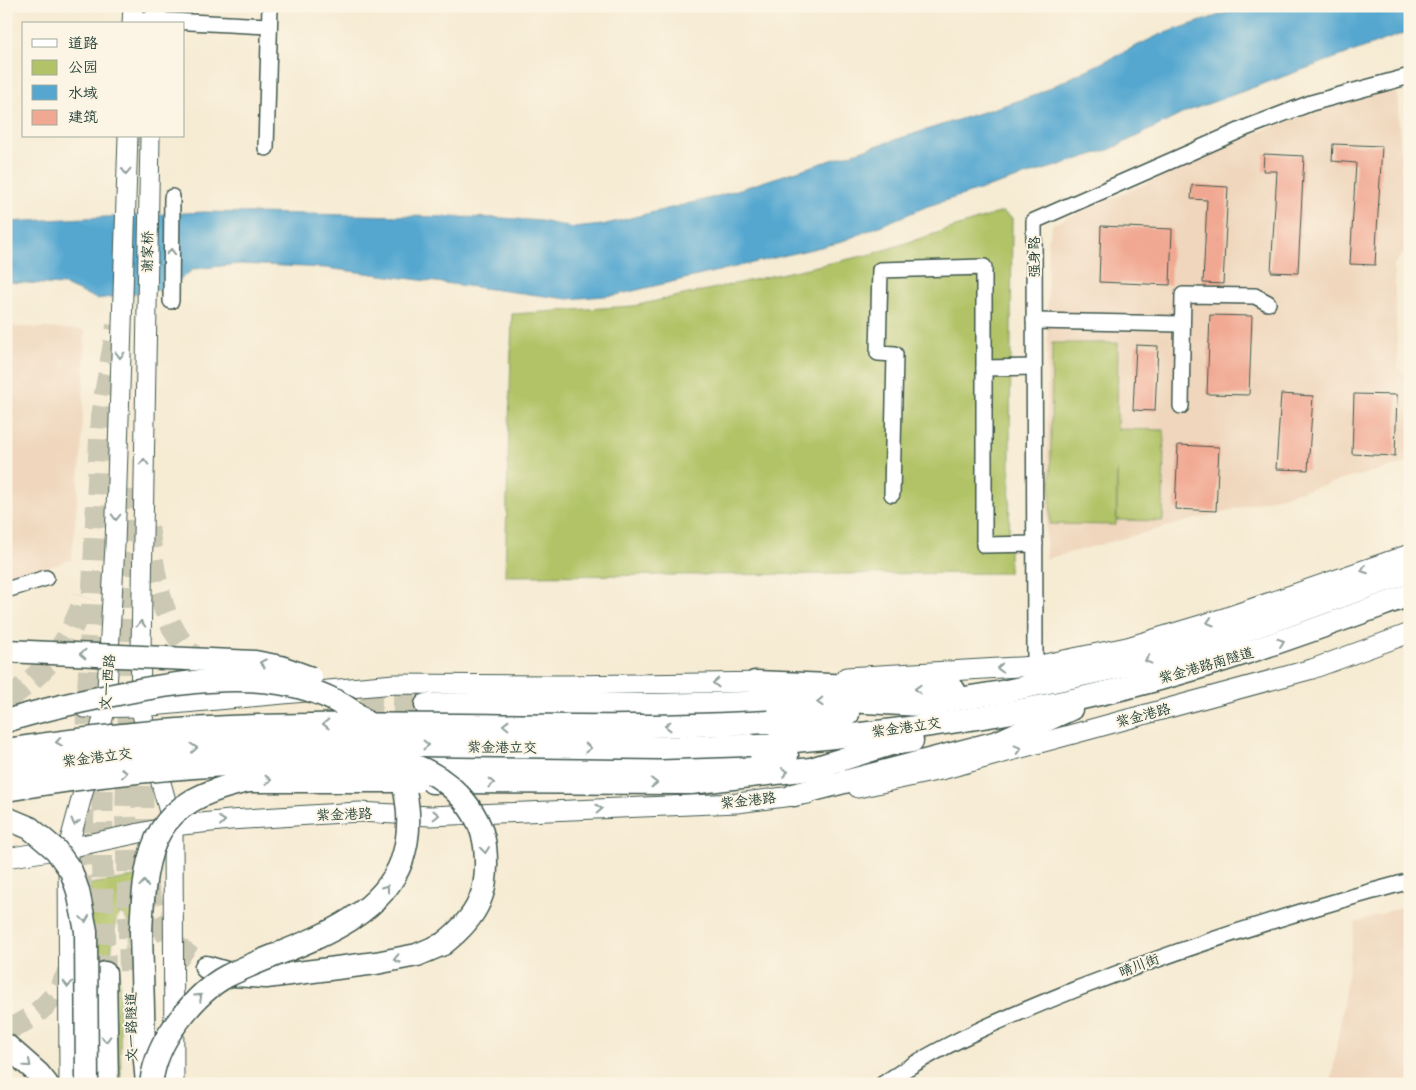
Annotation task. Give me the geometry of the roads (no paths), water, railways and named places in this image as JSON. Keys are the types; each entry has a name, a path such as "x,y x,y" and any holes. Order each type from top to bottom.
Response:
{"highway":[{"name":"紫金港路南隧道","path":"1002,692 1125,666 1218,640 1410,572"},
{"name":"紫金港路南隧道","path":"996,715 1108,692 1240,656 1410,595"},
{"path":"6,652 255,662 296,672 395,716 440,724"},
{"path":"6,721 74,703 166,685 221,679 266,681 308,690 328,698 347,709 379,738 391,755 398,770 406,797 408,829 402,861 384,892 351,921 226,977 200,995 170,1032 159,1052 149,1084"},
{"path":"754,682 1002,692"},
{"path":"426,705 648,705 846,701 921,706 1002,692"},
{"path":"794,795 998,742 1108,692"},
{"name":"紫金港立交","path":"6,750 171,730 259,726 440,724 649,726 770,722 921,706"},
{"path":"6,790 92,777 188,766 354,762 591,767 742,762 811,768 890,744 936,737 996,715"},
{"name":"紫金港立交","path":"6,770 133,753 204,747 345,744 651,748 742,762 878,732 996,715"},
{"path":"149,1084 144,1048 141,932 147,861 155,839 165,824 194,799 223,787 249,780 594,784 691,783 742,762"},
{"path":"206,967 234,976 275,977 376,963 417,954 443,944 459,931 483,896 486,876 484,839 476,820 461,797 441,780 408,764"},
{"path":"6,818 30,828 56,850 71,870 78,891 86,931 87,1084"},
{"name":"文一路隧道","path":"130,971 132,1084"},
{"name":"文一路隧道","path":"105,973 107,1084"},
{"path":"7,1035 47,1084"}],"main road":[{"name":"谢家桥","path":"121,306 128,138"},
{"name":"谢家桥","path":"140,707 150,138"},
{"name":"文一西路","path":"69,1084 68,848 106,707 115,546 121,306"},
{"path":"6,709 140,707 394,684 566,685 754,682 1035,666 1127,647 1236,614 1410,554"},
{"name":"紫金港路","path":"6,858 68,848 173,826 359,812 430,816 727,804 794,795 838,792 941,770 1312,669 1410,633"},
{"path":"140,707 173,826 174,1084"}],"street":[{"path":"266,148 270,6"},
{"path":"132,16 269,26"},
{"name":"强身路","path":"1035,666 1034,221 1248,127 1311,103 1409,81"},
{"path":"171,301 172,197"},
{"path":"892,494 895,354 878,353 880,270 984,267 984,545 1035,544"},
{"path":"1181,406 1183,294 1255,296 1268,303"},
{"path":"1034,321 1181,324"},
{"path":"984,368 1034,367"},
{"path":"6,590 46,578"},
{"name":"晴川街","path":"883,1084 910,1065 1027,1009 1153,960 1254,925 1410,881"}],"water":[{"path":"1247,6 1410,6 1410,31 1188,111 1111,149 928,206 838,243 616,295 568,299 326,268 240,264 194,269 166,289 97,299 65,285 6,282 6,222 205,212 503,218 541,221 574,228 602,225 715,197 1033,96 1159,35"}],"tunnel":[{"path":"85,758 101,417 117,326"},
{"path":"130,971 126,813 135,490"},
{"path":"148,527 158,586 170,622 179,639 191,654 207,667"},
{"path":"6,700 34,678 55,655 64,643 85,597"},
{"path":"327,702 426,705"},
{"path":"144,753 143,849 151,899 159,920 170,939 182,951 206,967"},
{"path":"103,757 102,861 105,973"},
{"path":"80,898 84,797"},
{"path":"9,1029 30,1018 48,1003 62,984 71,962"}]}
